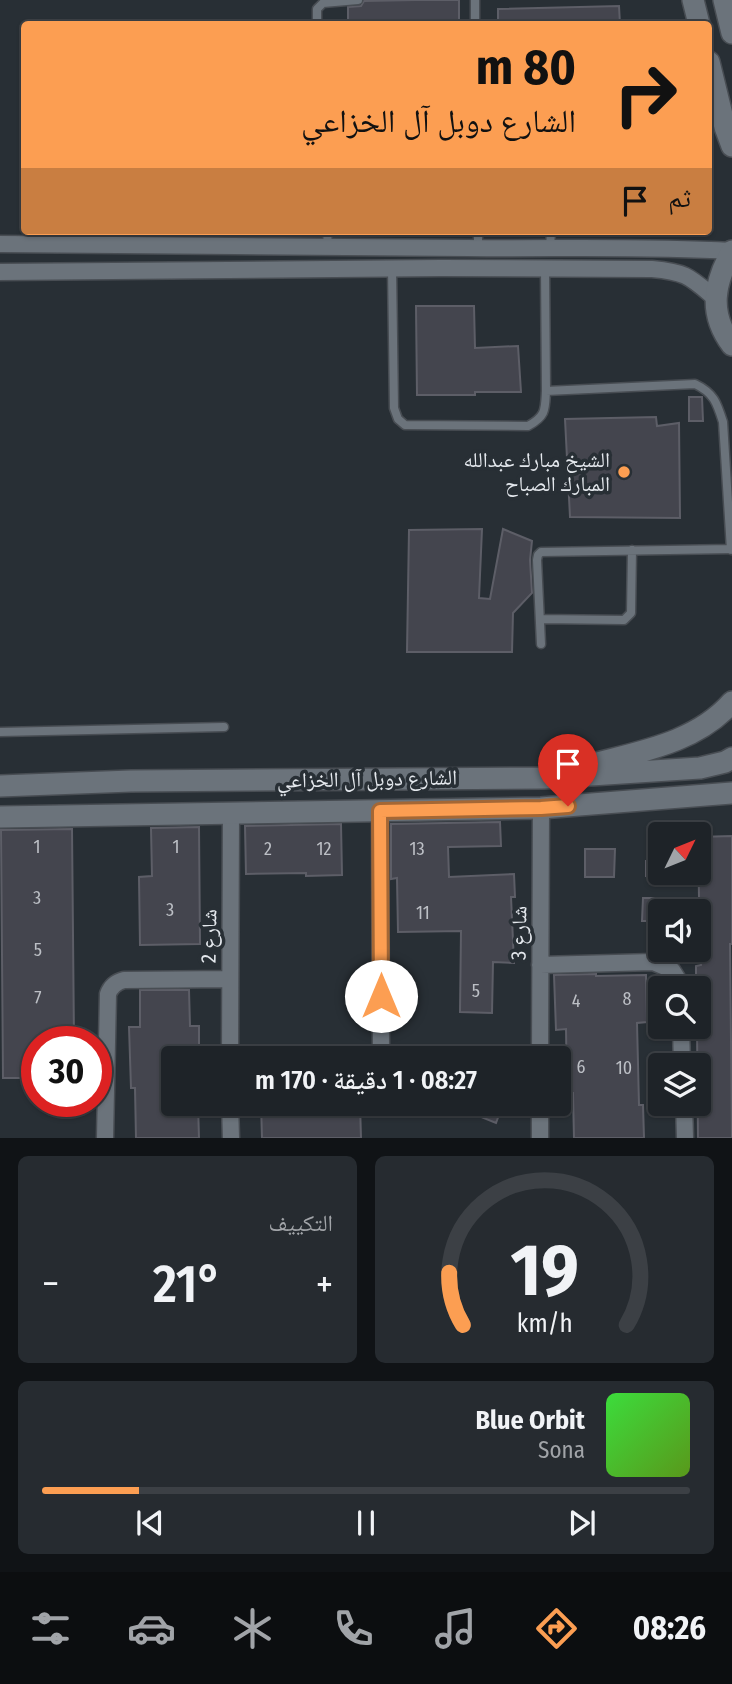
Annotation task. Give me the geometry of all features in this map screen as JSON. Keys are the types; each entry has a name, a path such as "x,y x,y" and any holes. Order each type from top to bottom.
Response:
{"main road":[{"path":"693,0 698,21"},
{"path":"724,0 732,33"},
{"path":"712,74 732,146"},
{"path":"731,345 719,321 716,299 720,274 732,251"},
{"path":"544,778 678,740 708,725 732,702"},
{"name":"الشارع دوبل آل الخزاعي","path":"0,786 544,778 700,768 732,758"},
{"path":"131,782 120,796 121,803 131,815"},
{"path":"86,783 95,802 87,816"},
{"name":"الشارع دوبل آل الخزاعي","path":"0,817 541,808 732,793"}],"street":[{"path":"0,244 233,245 328,239 478,248 677,248 732,251"},
{"path":"159,271 162,264 167,262 224,259 228,257 233,245"},
{"path":"0,272 652,269 674,271 691,277 716,299"},
{"name":"شارع 3","path":"540,1046 541,808"},
{"path":"380,811 381,1046"},
{"name":"شارع 2","path":"230,1046 231,814"},
{"path":"540,965 653,962 672,970 676,976"},
{"path":"105,1138 110,989 124,980 229,979"},
{"path":"230,1116 231,1138"},
{"path":"540,1116 540,1138"},
{"path":"684,1116 685,1138"}],"lane":[{"path":"317,21 317,9 323,3 358,0"},
{"path":"475,0 475,21"},
{"path":"478,235 478,248"},
{"path":"550,248 551,235"},
{"path":"392,269 394,408 398,419 405,425 528,426 538,421 545,411 545,268"},
{"path":"541,644 537,559 545,550 731,550 723,422 717,403 706,390 695,384 547,391"},
{"path":"540,619 624,620 631,613 632,550"},
{"path":"0,732 224,727"}],"building":[{"path":"459,0 459,21 348,21 348,7 361,6 364,1"},
{"path":"619,6 620,21 498,21 498,9"},
{"path":"416,306 474,306 475,348 518,346 521,392 417,395"},
{"path":"689,397 702,397 703,421 689,421"},
{"name":"الشيخ مبارك عبدالله المبارك الصباح","path":"656,417 657,426 679,423 680,518 570,517 565,419"},
{"path":"482,529 479,598 490,599 503,529 532,541 532,593 513,613 512,652 407,652 409,530"},
{"path":"500,822 501,846 448,847 449,877 514,874 515,897 511,897 514,963 493,962 492,1013 460,1012 461,931 398,932 397,878 391,879 391,824"},
{"path":"341,824 342,875 246,874 245,826"},
{"path":"199,827 200,944 140,945 139,877 152,876 151,828"},
{"path":"72,829 74,1026 21,1026 21,1078 3,1078 1,830"},
{"path":"732,836 732,1138 698,1138 698,1116 711,1116 711,1053 697,1053 697,1039 711,1039 711,976 696,976 696,966 701,965 701,962 711,962 711,899 648,899 648,921 642,921 643,898 699,898 699,886 711,885 711,837"},
{"path":"585,849 615,849 614,877 585,877"},
{"path":"554,975 646,975 647,1022 637,1023 639,1105 643,1105 644,1138 574,1138 571,1046 566,1046 566,1029 556,1030"},
{"path":"140,990 189,990 190,1026 199,1026 199,1046 161,1046 161,1116 198,1116 199,1138 136,1138 135,1088 131,1088 129,1027 140,1027"},
{"path":"261,1116 360,1116 361,1138 262,1138"},
{"path":"479,1116 499,1116 496,1123"}],"place":[{"name":"الشيخ مبارك عبدالله المبارك الصباح","path":"624,472"}],"route":[{"path":"381,996 380,811 568,806"}]}
